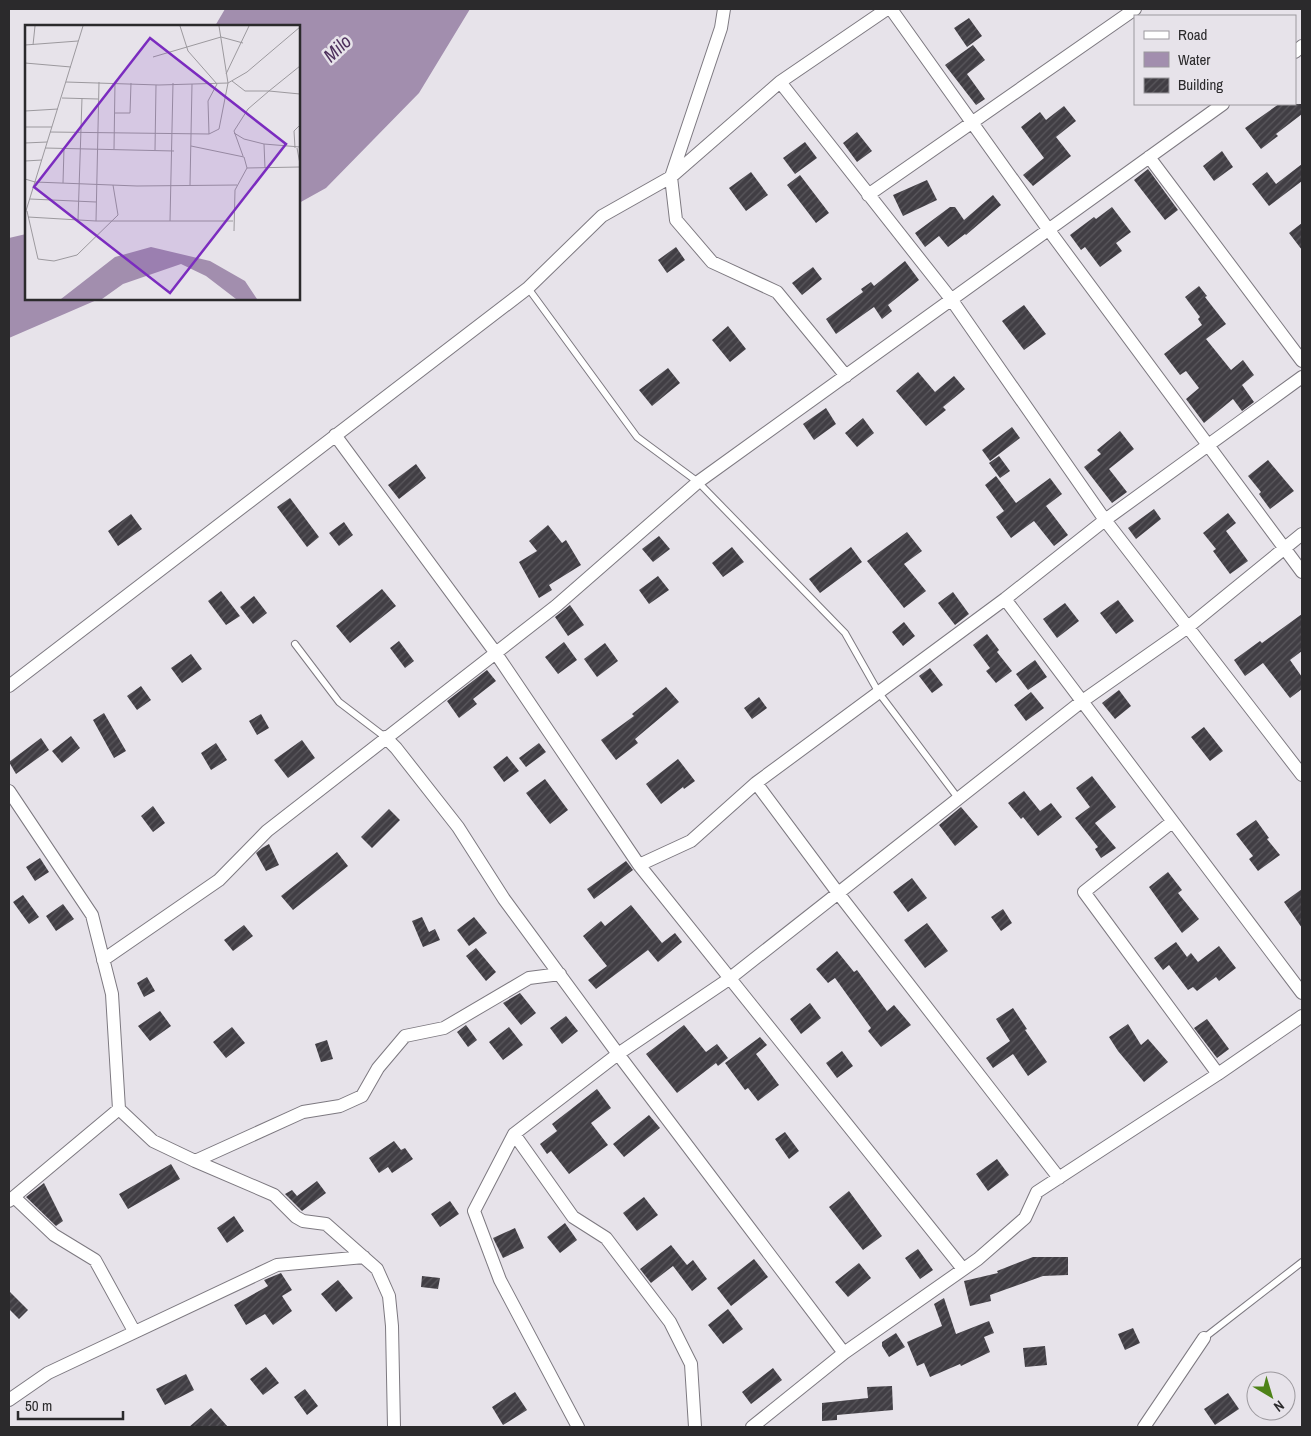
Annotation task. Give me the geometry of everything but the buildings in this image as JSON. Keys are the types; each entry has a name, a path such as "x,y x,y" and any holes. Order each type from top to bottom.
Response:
{"street":[{"path":"724,9 722,28 671,177 676,220 712,262 777,292 846,376"},
{"path":"9,686 335,434 528,288 602,216 671,177 780,82 887,9"},
{"path":"891,9 1048,229 1302,572"},
{"path":"868,195 1135,9"},
{"path":"780,82 951,299 1106,520 1302,775"},
{"path":"103,960 219,880 267,830 556,606 698,482 1222,105"},
{"path":"1149,157 1302,361"},
{"path":"639,865 691,841 756,783 879,694 1106,520 1302,377"},
{"path":"335,434 495,652 639,865 963,1270"},
{"path":"578,1427 500,1280 474,1211 514,1134 618,1054 729,979 1081,702 1188,626 1302,534"},
{"path":"1005,599 1302,993"},
{"path":"385,737 396,748 458,827 504,899 618,1054 844,1353"},
{"path":"756,783 838,893 1059,1178"},
{"path":"9,790 92,915 112,994 119,1109 153,1141 274,1195 296,1217 303,1221 326,1224 377,1269 389,1296 392,1326 394,1427"},
{"path":"1172,822 1084,892 1218,1074"},
{"path":"195,1161 303,1112 340,1106 362,1096 378,1068 405,1036 444,1028 529,978 560,974"},
{"path":"752,1427 844,1353 978,1259 1025,1218 1037,1192 1218,1074 1302,1016"},
{"path":"119,1109 11,1199 54,1235 96,1260 134,1331"},
{"path":"514,1134 573,1217 606,1238 670,1322 691,1364 695,1427"},
{"path":"9,1400 48,1373 277,1265 364,1258"},
{"path":"1144,1427 1204,1338"}],"lane":[{"path":"528,288 637,438 698,482 844,633 879,694 958,798"},
{"path":"295,644 339,702 385,737"},
{"path":"1204,1338 1302,1262"}],"water":[{"name":"Milo","path":"225,9 470,9 419,93 326,188 300,202 300,25 216,25"},
{"path":"25,234 25,300 97,300 9,338 9,238"}]}
